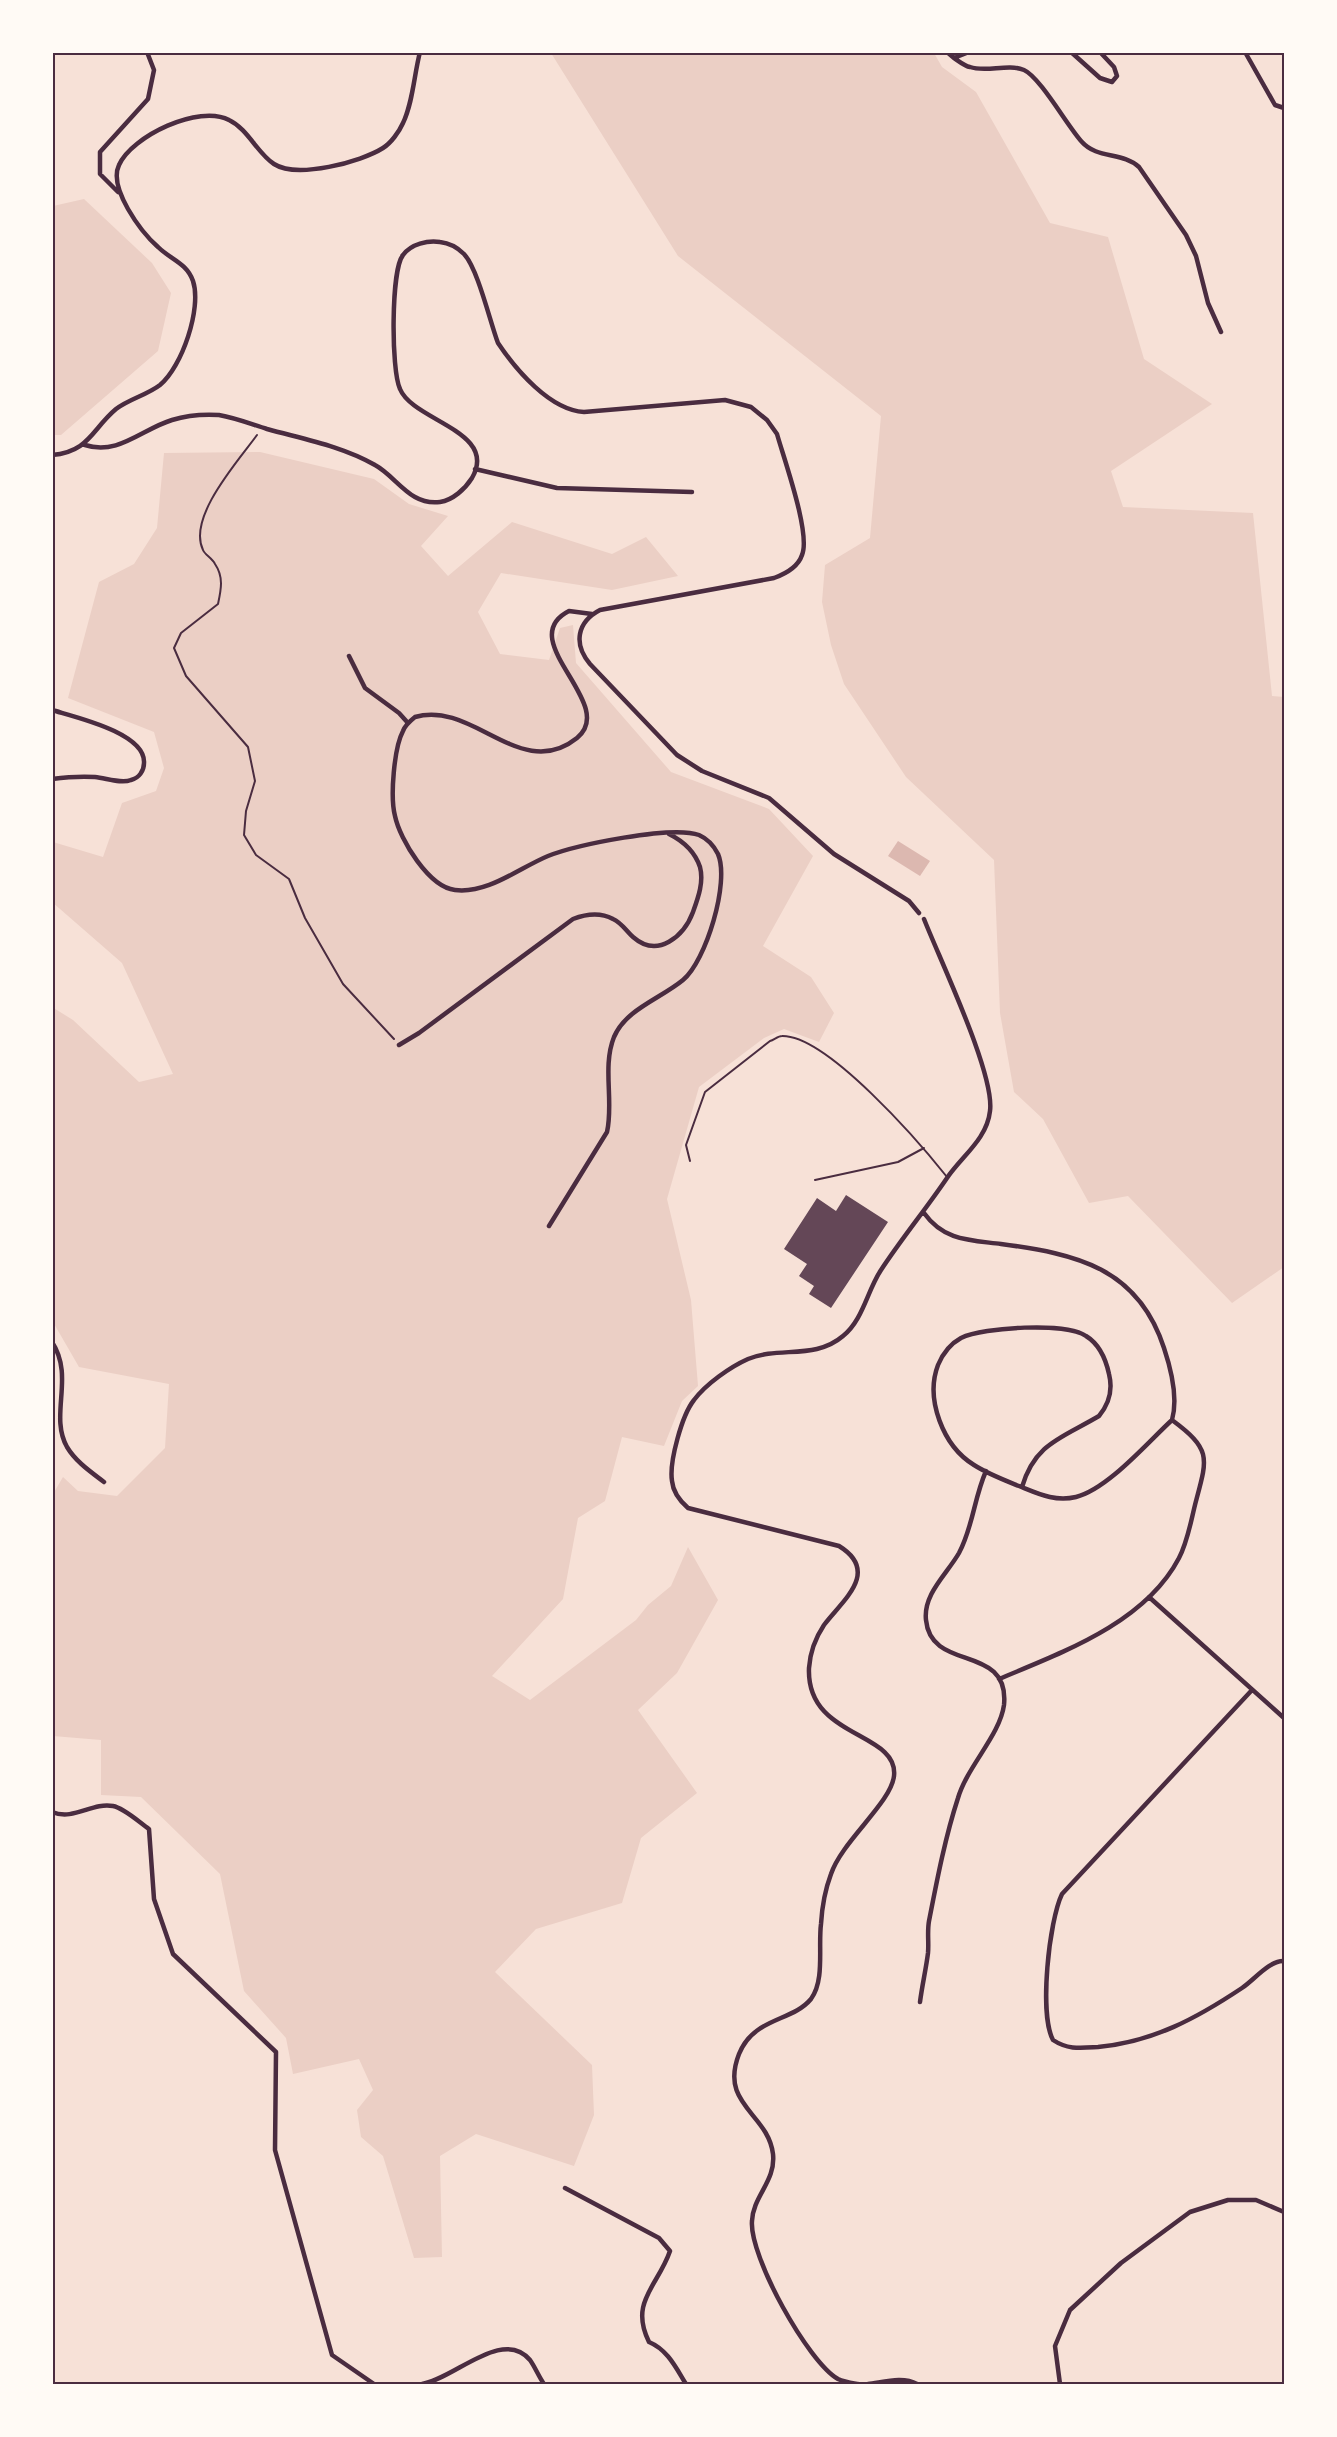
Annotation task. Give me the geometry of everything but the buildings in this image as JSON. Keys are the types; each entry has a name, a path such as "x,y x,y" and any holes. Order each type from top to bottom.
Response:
{"street":[{"path":"52,455 85,445 117,408 159,386 171,374 182,355 195,307 195,291 186,268 175,258 159,249 120,194 100,174 100,152 148,99 154,69 147,52"},
{"path":"120,194 117,172 127,153 146,137 166,126 204,115 230,120 274,164 287,169 325,168 384,147 403,123 420,52"},
{"path":"947,52 969,67 989,70 1012,68 1030,73 1083,144 1108,155 1131,159 1139,166 1186,235 1196,256 1208,303 1221,332"},
{"path":"954,58 969,52"},
{"path":"1071,52 1100,78 1112,82 1117,76 1114,67 1100,52"},
{"path":"1245,52 1275,105 1284,108"},
{"path":"85,445 97,449 110,448 171,420 203,414 235,418 365,460 390,476 415,498 440,502 459,493 475,469 477,459 470,443 461,434 407,400 397,379 394,357 395,273 403,255 424,243 448,244 465,255 498,343 506,356 536,386 562,407 584,412 725,400 751,407 767,420 777,434 804,535 800,560 792,568 774,578 600,610 584,622 578,639 584,656 677,754 702,771 769,798 834,854 909,901 919,913"},
{"path":"475,469 557,488 692,492"},
{"path":"549,1226 607,1132 610,1119 610,1050 617,1032 628,1017 691,972 715,911 723,875 722,865 713,846 697,834 667,833 578,847 548,856 483,887 467,890 445,888 429,875 403,838 394,814 399,745 408,723 422,715 445,715 522,750 536,753 548,752 572,742 586,727 586,710 555,650 553,629 556,621 569,611 592,614"},
{"path":"349,656 365,688 399,713 408,723"},
{"path":"52,710 98,724 128,738 139,746 145,757 144,769 137,778 128,782 96,777 52,779"},
{"path":"399,1045 419,1033 573,919 582,916 604,915 614,919 633,937 650,945 675,940 690,919 698,899 701,871 690,850 681,841 667,833"},
{"path":"858,2385 837,2379 815,2356 767,2278 756,2252 751,2223 754,2208 771,2176 773,2156 771,2142 740,2100 734,2080 738,2055 751,2036 807,2003 816,1990 821,1924 830,1876 845,1845 875,1810 893,1781 894,1766 890,1758 884,1751 848,1731 826,1715 812,1692 810,1682 811,1654 817,1638 853,1592 857,1570 851,1556 839,1546 688,1508 675,1492 672,1472 680,1428 688,1409 698,1395 749,1359 775,1353 813,1351 845,1335 858,1317 878,1274 948,1177 976,1144 985,1128 991,1108 986,1073 924,920"},
{"path":"924,1213 931,1223 948,1236 1052,1253 1113,1274 1138,1299 1160,1335 1173,1389 1175,1410 1172,1420 1089,1492 1073,1497 1054,1498 1022,1487 973,1465 956,1448 934,1408 936,1372 942,1356 961,1338 981,1332 1057,1327 1080,1332 1095,1343 1105,1361 1111,1381 1108,1401 1099,1416 1044,1447 1027,1471 1022,1487"},
{"path":"52,1342 61,1354 64,1369 62,1431 66,1446 78,1462 104,1482"},
{"path":"999,1679 1107,1628 1149,1597 1180,1557 1205,1469 1204,1451 1199,1443 1172,1420"},
{"path":"920,2002 928,1950 929,1922 945,1841 958,1795 1002,1713 1004,1702 999,1679 984,1663 949,1653 939,1647 926,1621 928,1600 960,1551 973,1518 986,1471"},
{"path":"1149,1597 1284,1718"},
{"path":"1252,1690 1062,1894 1054,1910 1046,2001 1048,2031 1053,2040 1062,2046 1073,2048 1109,2046 1158,2035 1198,2016 1253,1981 1274,1962 1284,1961"},
{"path":"52,1812 59,1815 78,1813 96,1806 115,1806 149,1829 154,1899 173,1954 276,2052 275,2150 332,2355 374,2385"},
{"path":"565,2188 659,2238 669,2251 644,2301 642,2320 649,2342 658,2346 668,2356 686,2385"},
{"path":"1060,2385 1055,2346 1070,2310 1121,2263 1190,2212 1228,2200 1256,2200 1284,2212"},
{"path":"422,2385 436,2383 494,2349 515,2349 529,2360 543,2385"},
{"path":"868,2385 891,2380 910,2380 917,2385"}],"lane":[{"path":"690,1161 686,1145 705,1092 770,1041 781,1036 797,1039 830,1058 873,1095 924,1148 948,1177"},
{"path":"815,1180 898,1162 924,1148"}],"path":[{"path":"262,427 210,500 199,534 203,551 215,563 222,583 218,604 181,633 174,648 186,676 248,747 255,781 246,811 244,835 256,855 289,879 314,936 343,984 399,1045"}],"shaded area":[{"path":"551,53 934,53 942,67 976,92 1050,223 1108,237 1144,359 1212,404 1111,471 1123,507 1253,513 1272,696 1284,697 1284,1267 1232,1303 1128,1196 1089,1203 1043,1119 1014,1092 1000,1013 994,860 906,777 844,684 831,645 822,602 825,565 870,538 881,416 678,256"},
{"path":"84,199 152,263 171,293 158,351 61,435 53,435 53,206"},
{"path":"260,452 374,479 409,504 448,516 421,546 448,576 512,522 612,554 646,537 678,576 612,590 501,573 478,612 500,654 549,660 560,628 573,625 576,663 671,772 769,809 813,856 763,946 811,977 834,1013 819,1042 784,1029 764,1038 699,1087 667,1199 691,1300 698,1386 682,1401 664,1446 622,1437 605,1501 578,1518 563,1599 492,1676 530,1700 636,1620 648,1605 671,1586 688,1547 718,1600 677,1673 638,1710 697,1793 641,1838 622,1903 536,1929 495,1972 592,2065 594,2115 574,2166 476,2134 440,2156 442,2257 414,2258 383,2156 361,2137 357,2110 373,2090 359,2059 293,2074 286,2038 244,1991 220,1874 141,1797 101,1795 101,1740 53,1736 53,1494 63,1477 78,1491 117,1496 165,1448 169,1384 79,1367 53,1322 52,1007 73,1020 139,1082 173,1074 122,963 52,902 53,842 103,857 122,803 156,791 164,768 154,732 68,698 99,582 134,564 157,528 164,453"},
{"path":"898,841 930,861 920,876 888,856"}]}
